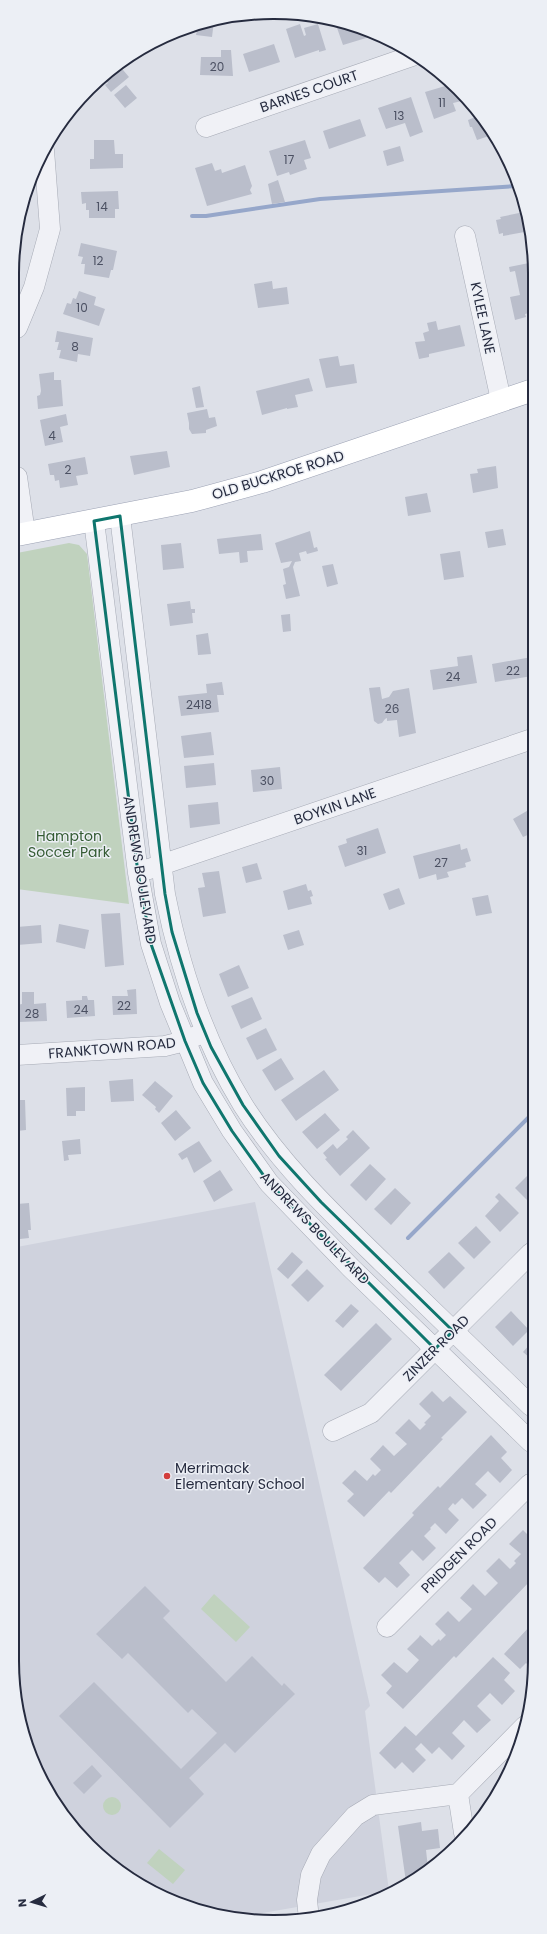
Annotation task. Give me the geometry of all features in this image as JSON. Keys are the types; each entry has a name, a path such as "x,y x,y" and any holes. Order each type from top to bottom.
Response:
{"main road":[{"name":"OLD BUCKROE ROAD","path":"21,534 192,501 262,482 528,391"}],"street":[{"name":"BARNES COURT","path":"206,127 408,57"},
{"path":"19,323 34,286 50,229 45,161"},
{"name":"KYLEE LANE","path":"465,236 500,400"},
{"path":"19,506 21,534"},
{"name":"ANDREWS BOULEVARD","path":"120,516 161,866 172,932 195,1006 205,1032 243,1105 279,1156 321,1202 528,1403"},
{"name":"ANDREWS BOULEVARD","path":"94,521 138,873 151,944 185,1042 203,1083 232,1131 269,1183 351,1268 528,1440"},
{"name":"BOYKIN LANE","path":"138,873 528,740"},
{"name":"FRANKTOWN ROAD","path":"19,1055 165,1046 185,1042 205,1032"},
{"name":"ZINZER ROAD","path":"333,1432 371,1413 528,1256"},
{"name":"PRIDGEN ROAD","path":"387,1627 528,1486"},
{"path":"308,1913 307,1900 311,1875 321,1854 355,1816 372,1805 458,1794 517,1734"},
{"path":"458,1794 464,1829"}],"highlighted area":[{"path":"120,516 165,894 172,932 197,1013 211,1047 243,1105 279,1156 321,1202 453,1331 435,1349 269,1183 232,1131 203,1083 185,1041 151,944 138,873 94,521"}],"shaded area":[{"name":"Merrimack Elementary School","path":"255,1202 370,1706 365,1711 389,1888 377,1893 257,1914 240,1913 208,1906 176,1896 132,1872 106,1852 82,1828 53,1788 38,1758 28,1726 21,1694 19,1660 19,1247"}],"green space":[{"name":"Hampton Soccer Park","path":"69,543 79,545 87,554 129,904 19,889 19,553"},
{"path":"214,1594 250,1627 236,1642 201,1609"},
{"path":"108,1797 116,1797 121,1802 119,1813 116,1815 108,1815 103,1810 103,1802"},
{"path":"159,1849 185,1870 173,1884 147,1863"}],"building":[{"path":"300,24 304,36 306,35 304,28 318,24 326,50 319,52 319,50 295,58 286,29"},
{"path":"213,27 212,37 196,35 197,32"},
{"path":"337,27 369,37 343,45"},
{"path":"274,44 280,62 249,72 243,54"},
{"path":"221,50 231,50 233,76 200,75 201,57 221,57"},
{"path":"122,69 129,77 111,92 105,85 108,83 107,81"},
{"path":"126,85 137,98 125,108 114,95"},
{"path":"445,86 460,101 453,103 456,111 434,119 425,92"},
{"path":"411,97 423,132 410,137 405,123 386,129 378,108"},
{"path":"474,118 488,136 477,140 468,120"},
{"path":"360,119 366,136 329,149 323,131"},
{"path":"94,140 114,140 115,154 123,154 123,168 90,169 90,159 94,159"},
{"path":"305,140 311,158 304,160 307,169 290,175 289,172 277,176 269,151"},
{"path":"400,146 404,161 387,166 383,151"},
{"path":"212,163 215,171 221,169 222,173 245,165 252,186 250,190 252,194 207,206 195,168"},
{"path":"278,180 285,202 272,204 268,184"},
{"path":"118,191 119,209 115,209 115,218 89,218 89,210 86,210 86,203 82,204 81,192"},
{"path":"520,213 525,232 503,236 503,233 499,234 496,220 501,219 500,217"},
{"path":"81,243 117,251 113,270 111,270 109,278 84,274 85,264 81,264 83,257 78,256"},
{"path":"527,263 528,313 525,314 526,317 515,320 510,297 520,295 515,271 510,272 509,267"},
{"path":"272,281 273,289 287,287 289,304 258,308 254,284"},
{"path":"79,291 96,297 94,305 105,309 99,326 63,314 67,303 71,304 73,298 76,299"},
{"path":"436,321 438,330 460,325 465,346 429,354 429,357 419,359 415,342 425,341 423,333 429,331 427,323"},
{"path":"57,331 93,338 90,356 78,354 77,362 59,358 61,350 57,350 59,342 55,342"},
{"path":"338,356 340,366 354,364 357,383 326,388 319,359"},
{"path":"54,372 54,380 61,380 63,406 38,409 37,396 40,395 41,391 39,374"},
{"path":"309,378 313,391 295,395 298,407 287,408 262,415 256,391"},
{"path":"200,386 204,407 196,408 192,388"},
{"path":"207,409 209,418 215,417 217,426 206,430 206,433 192,434 189,429 187,413"},
{"path":"66,414 68,425 60,427 63,442 45,446 40,420"},
{"path":"167,451 170,467 134,475 130,456"},
{"path":"85,457 88,474 76,476 78,485 60,488 59,480 55,481 54,475 50,475 48,464"},
{"path":"496,466 498,488 473,493 470,474 478,473 477,469"},
{"path":"427,493 431,512 408,516 405,497"},
{"path":"503,529 506,545 488,548 485,532"},
{"path":"310,531 314,548 317,547 318,551 307,554 306,551 299,553 301,561 295,562 293,567 300,596 286,599 283,585 286,584 283,569 289,567 292,561 281,563 275,543"},
{"path":"261,534 263,550 247,551 248,562 240,563 239,552 219,554 217,539"},
{"path":"181,543 184,568 163,570 161,545"},
{"path":"460,551 464,577 444,580 440,554"},
{"path":"333,564 338,584 327,587 322,566"},
{"path":"190,601 191,609 195,609 195,613 192,613 193,623 170,626 167,604"},
{"path":"290,614 291,631 283,632 281,615"},
{"path":"208,633 211,654 198,655 196,635"},
{"path":"472,655 477,683 433,690 430,670 458,666 457,657"},
{"path":"528,658 528,677 495,682 492,664"},
{"path":"222,682 224,695 217,695 219,712 181,716 178,696 207,693 206,684"},
{"path":"380,687 382,699 389,697 393,691 409,688 416,733 399,737 397,720 387,721 387,718 382,723 378,724 374,721 369,688"},
{"path":"211,732 214,755 184,758 181,736"},
{"path":"214,763 216,785 186,788 184,766"},
{"path":"280,767 282,789 253,792 251,770"},
{"path":"218,802 220,824 190,828 188,805"},
{"path":"528,810 528,835 523,837 513,819"},
{"path":"378,828 386,853 345,867 338,846 347,843 346,839"},
{"path":"460,844 461,850 467,848 471,861 465,863 466,867 447,872 449,877 437,880 436,874 419,879 413,856"},
{"path":"257,863 262,879 246,883 242,867"},
{"path":"219,871 226,913 203,917 198,888 205,887 202,873"},
{"path":"306,884 308,891 311,890 313,896 310,897 312,904 288,910 283,891"},
{"path":"399,888 405,904 389,910 383,894"},
{"path":"488,895 492,913 476,916 472,898"},
{"path":"120,913 124,965 105,967 101,914"},
{"path":"59,924 89,930 85,949 56,942"},
{"path":"41,925 42,943 19,945 19,927"},
{"path":"299,930 304,945 288,950 283,935"},
{"path":"239,965 249,988 228,997 219,974"},
{"path":"136,989 137,1014 113,1015 112,996 128,996 127,990"},
{"path":"22,992 34,992 34,1004 46,1003 47,1021 19,1022 19,1005 22,1004"},
{"path":"82,996 87,996 88,1000 94,1000 95,1016 67,1018 66,1001 82,1000"},
{"path":"252,997 262,1019 241,1029 231,1006"},
{"path":"266,1028 277,1050 257,1060 246,1038"},
{"path":"281,1058 294,1079 275,1091 262,1070"},
{"path":"324,1070 339,1090 296,1121 281,1100"},
{"path":"133,1079 134,1101 111,1102 109,1081"},
{"path":"155,1081 173,1096 159,1113 155,1109 156,1107 142,1095"},
{"path":"85,1087 85,1111 76,1111 76,1116 67,1116 66,1088"},
{"path":"19,1100 25,1100 26,1130 19,1131"},
{"path":"176,1110 191,1128 175,1141 161,1123"},
{"path":"325,1113 340,1130 317,1149 302,1132"},
{"path":"353,1130 370,1148 340,1176 325,1159 327,1158 323,1153 333,1144 337,1149 348,1139 346,1137"},
{"path":"80,1139 81,1154 68,1155 69,1160 64,1161 62,1141"},
{"path":"199,1141 212,1161 194,1173 187,1157 182,1160 178,1154"},
{"path":"370,1164 386,1179 366,1201 350,1185"},
{"path":"220,1170 233,1190 214,1202 203,1181"},
{"path":"528,1175 528,1201 515,1188"},
{"path":"395,1188 411,1203 391,1225 374,1209"},
{"path":"499,1193 519,1213 500,1232 485,1216 499,1201 495,1197"},
{"path":"29,1203 31,1230 28,1230 29,1238 20,1239 19,1204"},
{"path":"476,1226 491,1242 474,1259 458,1243"},
{"path":"292,1252 303,1262 288,1279 277,1269"},
{"path":"449,1252 465,1268 444,1289 428,1272"},
{"path":"307,1269 324,1286 308,1302 291,1285"},
{"path":"351,1304 359,1311 343,1328 335,1321"},
{"path":"511,1311 528,1329 528,1331 513,1346 495,1327"},
{"path":"376,1323 392,1339 341,1391 324,1375"},
{"path":"528,1346 528,1356 523,1352"},
{"path":"432,1391 443,1402 450,1396 467,1412 391,1493 389,1491 364,1517 347,1501 354,1494 342,1483 355,1470 367,1481 373,1474 375,1476 381,1470 370,1459 383,1445 394,1456 407,1444 395,1433 409,1419 420,1430 426,1424 424,1423 431,1416 419,1404"},
{"path":"491,1435 507,1452 501,1458 512,1470 500,1483 488,1471 475,1484 487,1495 473,1509 462,1498 455,1505 453,1503 448,1509 459,1520 446,1534 435,1523 430,1528 431,1529 424,1536 436,1548 423,1561 412,1550 399,1563 410,1575 397,1588 385,1577 379,1583 363,1568 414,1515 412,1513 438,1486 440,1488"},
{"path":"523,1530 528,1535 528,1583 456,1658 454,1656 403,1709 386,1693 392,1686 381,1675 394,1662 407,1673 419,1660 407,1649 420,1635 432,1646 439,1639 440,1641 446,1635 435,1624 448,1611 459,1622 472,1609 460,1598 473,1584 485,1596 498,1583 486,1571 499,1558 510,1569 516,1563 514,1561 521,1554 509,1544"},
{"path":"145,1586 170,1611 163,1618 226,1682 252,1656 282,1686 284,1683 295,1694 235,1753 225,1743 189,1778 204,1794 170,1828 59,1716 94,1682 181,1769 217,1733 192,1709 188,1713 128,1653 122,1659 96,1634"},
{"path":"528,1628 528,1665 526,1663 520,1669 504,1654"},
{"path":"493,1657 510,1673 504,1680 515,1691 502,1705 490,1693 477,1706 491,1720 477,1733 464,1720 452,1733 465,1746 452,1760 439,1747 432,1754 421,1743 415,1749 426,1760 413,1773 402,1762 395,1769 379,1753 405,1726 416,1736"},
{"path":"92,1765 102,1776 84,1794 73,1783"},
{"path":"421,1822 422,1831 438,1829 440,1848 426,1850 427,1862 405,1878 398,1826"}],"waterway":[{"path":"192,216 206,216 320,199 512,186"},
{"path":"408,1238 528,1118"}],"place":[{"name":"Merrimack Elementary School","path":"167,1476"}]}
